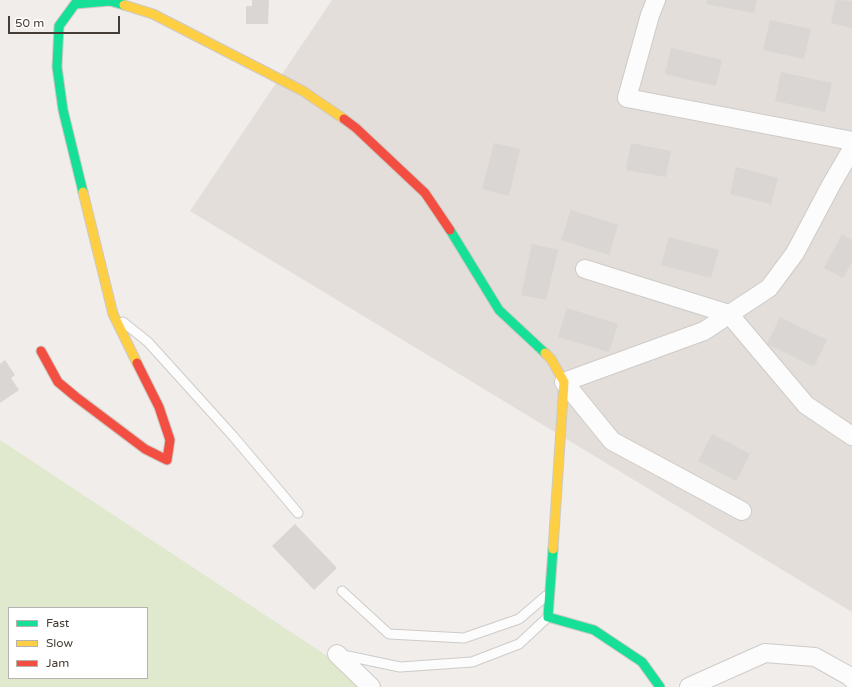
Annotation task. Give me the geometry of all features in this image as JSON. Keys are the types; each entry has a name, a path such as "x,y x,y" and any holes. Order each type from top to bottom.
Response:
{"street":[{"path":"656,0 650,14 627,98 852,141"},
{"path":"41,351 58,382 145,449 167,460 170,440 159,407 113,314 63,110 57,67 59,26 75,4 110,1 153,14 303,91 356,128 425,193 460,246 499,310 551,359 564,382 612,441 742,510"},
{"path":"564,382 704,331 769,288 795,253 852,149"},
{"path":"585,269 729,314 806,405 852,436"},
{"path":"564,382 548,617 594,630 642,662 660,687"},
{"path":"689,687 765,653 815,657 852,679"},
{"path":"337,654 371,687"}],"lane":[{"path":"113,314 148,342 233,436 298,514"},
{"path":"342,591 389,634 464,638 520,619 550,592"},
{"path":"337,654 400,667 472,662 520,644 548,617"}],"shaded area":[{"path":"332,0 852,0 852,612 190,211"}],"green space":[{"path":"0,440 374,687 0,687"}],"building":[{"path":"252,0 269,0 268,24 246,24 246,6 252,6"},
{"path":"707,0 757,0 754,13 706,4"},
{"path":"836,0 852,1 852,28 831,23"},
{"path":"770,20 811,29 804,59 763,50"},
{"path":"671,48 722,60 716,86 665,74"},
{"path":"781,72 832,83 825,112 775,101"},
{"path":"494,143 520,149 509,196 482,189"},
{"path":"631,143 671,151 666,177 626,170"},
{"path":"736,167 778,178 771,204 730,194"},
{"path":"571,210 618,225 609,255 561,240"},
{"path":"842,234 852,240 852,262 843,278 824,268"},
{"path":"669,237 719,250 711,278 661,265"},
{"path":"532,244 558,250 546,300 521,295"},
{"path":"567,308 618,324 609,352 558,337"},
{"path":"780,317 827,340 814,367 767,344"},
{"path":"5,360 15,375 11,378 19,390 0,403 0,364"},
{"path":"712,434 750,454 736,481 698,461"},
{"path":"295,524 337,568 314,590 272,546"}],"traffic: fast":[{"path":"83,192 63,110 57,67 59,26 75,4 110,1 124,5"},
{"path":"450,230 499,310 545,353"},
{"path":"553,549 548,617 594,630 642,662 660,687"}],"traffic: slow":[{"path":"124,5 153,14 303,91 344,119"},
{"path":"83,192 113,314 137,363"},
{"path":"545,353 551,359 564,382 553,549"}],"traffic: jam":[{"path":"344,119 356,128 425,193 450,230"},
{"path":"41,351 58,382 145,449 167,460 170,440 159,407 137,363"}]}
